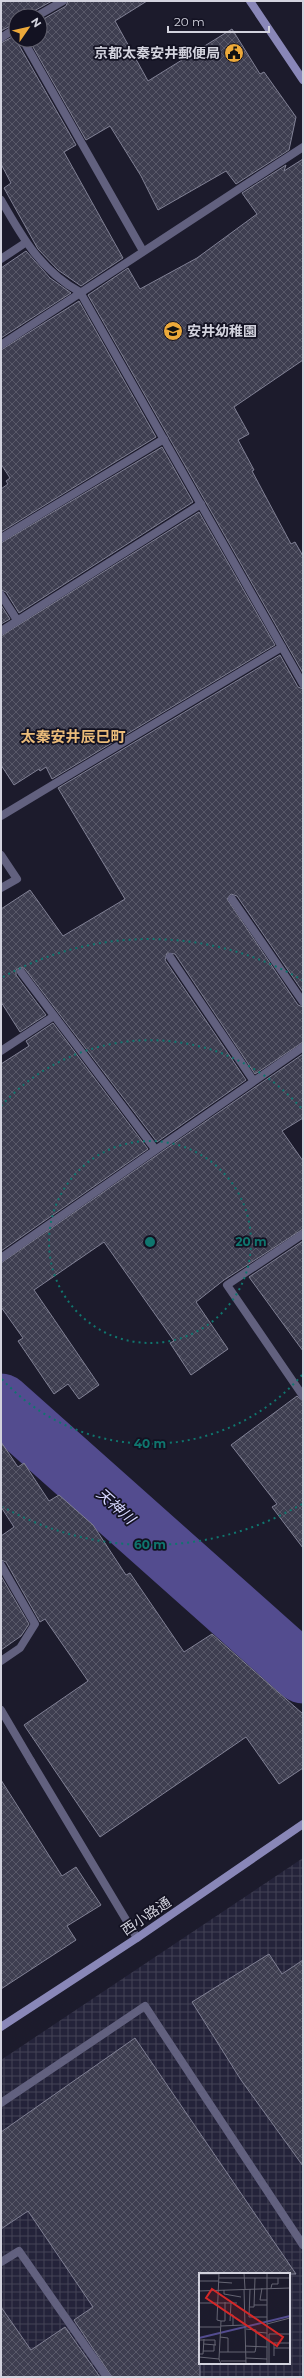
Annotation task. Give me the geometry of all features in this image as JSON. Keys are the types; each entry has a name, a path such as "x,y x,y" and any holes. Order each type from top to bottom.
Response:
{"street":[{"path":"48,10 63,1"},
{"path":"250,1 303,80"},
{"path":"28,48 143,251"},
{"path":"1,345 303,147"},
{"path":"1,200 25,243 61,282 80,292 303,684"},
{"path":"1,259 25,243"},
{"path":"1,538 164,439"},
{"path":"1,631 201,504"},
{"path":"1,595 18,620"},
{"path":"1,816 282,647"},
{"path":"1,855 16,878 1,888"},
{"path":"232,899 303,1002"},
{"path":"170,957 253,1080"},
{"path":"21,972 155,1149"},
{"path":"1,1051 54,1016"},
{"path":"1,1258 253,1080 303,1047"},
{"path":"303,1234 227,1285 303,1396"},
{"path":"1,1566 35,1624 20,1648 1,1661"},
{"path":"1,1710 137,1938"},
{"name":"西小路通","path":"1,2027 137,1938 303,1824"},
{"path":"1,2103 145,2006 303,2245"},
{"path":"1,2262 19,2251 107,2377"}],"shaded area":[{"path":"303,1858 303,2377 1,2377 1,2060"}],"building":[{"path":"1,1 52,1 39,8 8,8 8,27 1,31"},
{"path":"68,1 147,1 115,21 148,81 232,29 260,74 264,72 296,117 289,150 236,184 226,171 158,210 141,176 110,126 86,140 34,48 48,48 48,16 66,6"},
{"path":"8,39 8,48 21,48 76,145 64,152 123,258 81,286 58,270 38,249 4,188 11,183 1,164 1,43"},
{"path":"303,159 303,360 234,407 249,434 238,440 254,470 252,471 291,544 295,542 303,556 303,673 88,295 128,268 140,289 197,258 257,214 242,193 286,165 284,171"},
{"path":"26,251 50,278 71,293 1,338 1,268"},
{"path":"79,301 156,437 1,532 1,489 8,484 6,481 10,478 1,464 1,350"},
{"path":"162,447 193,502 19,613 6,592 1,590 1,543"},
{"path":"199,512 275,645 52,779 46,767 40,771 39,769 14,785 1,765 1,636"},
{"path":"1,605 10,619 1,624"},
{"path":"280,655 298,687 303,689 303,992 237,896 231,894 227,899 298,1005 303,1007 303,1042 255,1074 175,954 167,953 165,960 246,1080 157,1142 25,969 21,967 16,970 16,975 46,1015 20,1032 1,1002 1,909 30,890 63,936 125,899 58,788"},
{"path":"53,1023 148,1149 1,1251 1,1064 29,1046 26,1041"},
{"path":"303,1054 303,1118 282,1131 303,1161 303,1229 224,1280 196,1302 228,1349 191,1375 170,1343 174,1341 104,1242 34,1290 99,1385 79,1399 68,1384 54,1394 18,1341 23,1338 1,1307 1,1263"},
{"path":"303,1241 303,1351 249,1277"},
{"path":"297,1396 303,1401 303,1548 272,1507 277,1504 231,1445"},
{"path":"1,1442 18,1467 24,1463 49,1501 59,1495 93,1525 126,1575 130,1573 184,1652 212,1634 303,1714 303,1768 279,1784 246,1737 100,1837 24,1725 88,1681 45,1619 40,1622 6,1562 1,1560 1,1536 14,1527 1,1507"},
{"path":"1,1576 29,1624 21,1636 1,1650"},
{"path":"1,1780 62,1876 76,1867 101,1905 67,1926 76,1940 1,1989"},
{"path":"269,1954 282,1974 303,1960 303,2166 241,2080 192,2002"},
{"path":"135,2038 296,2274 199,2273 200,2377 112,2377 74,2320 93,2307 28,2211 1,2229 1,2132"},
{"path":"1,2307 31,2350 65,2327 100,2377 1,2377"}],"waterway":[{"name":"天神川","path":"1,1404 303,1673"}],"place":[{"name":"京都太秦安井郵便局","path":"234,53"},
{"name":"安井幼稚園","path":"173,331"}],"district":[{"name":"太秦安井辰巳町","path":"73,736"}]}
